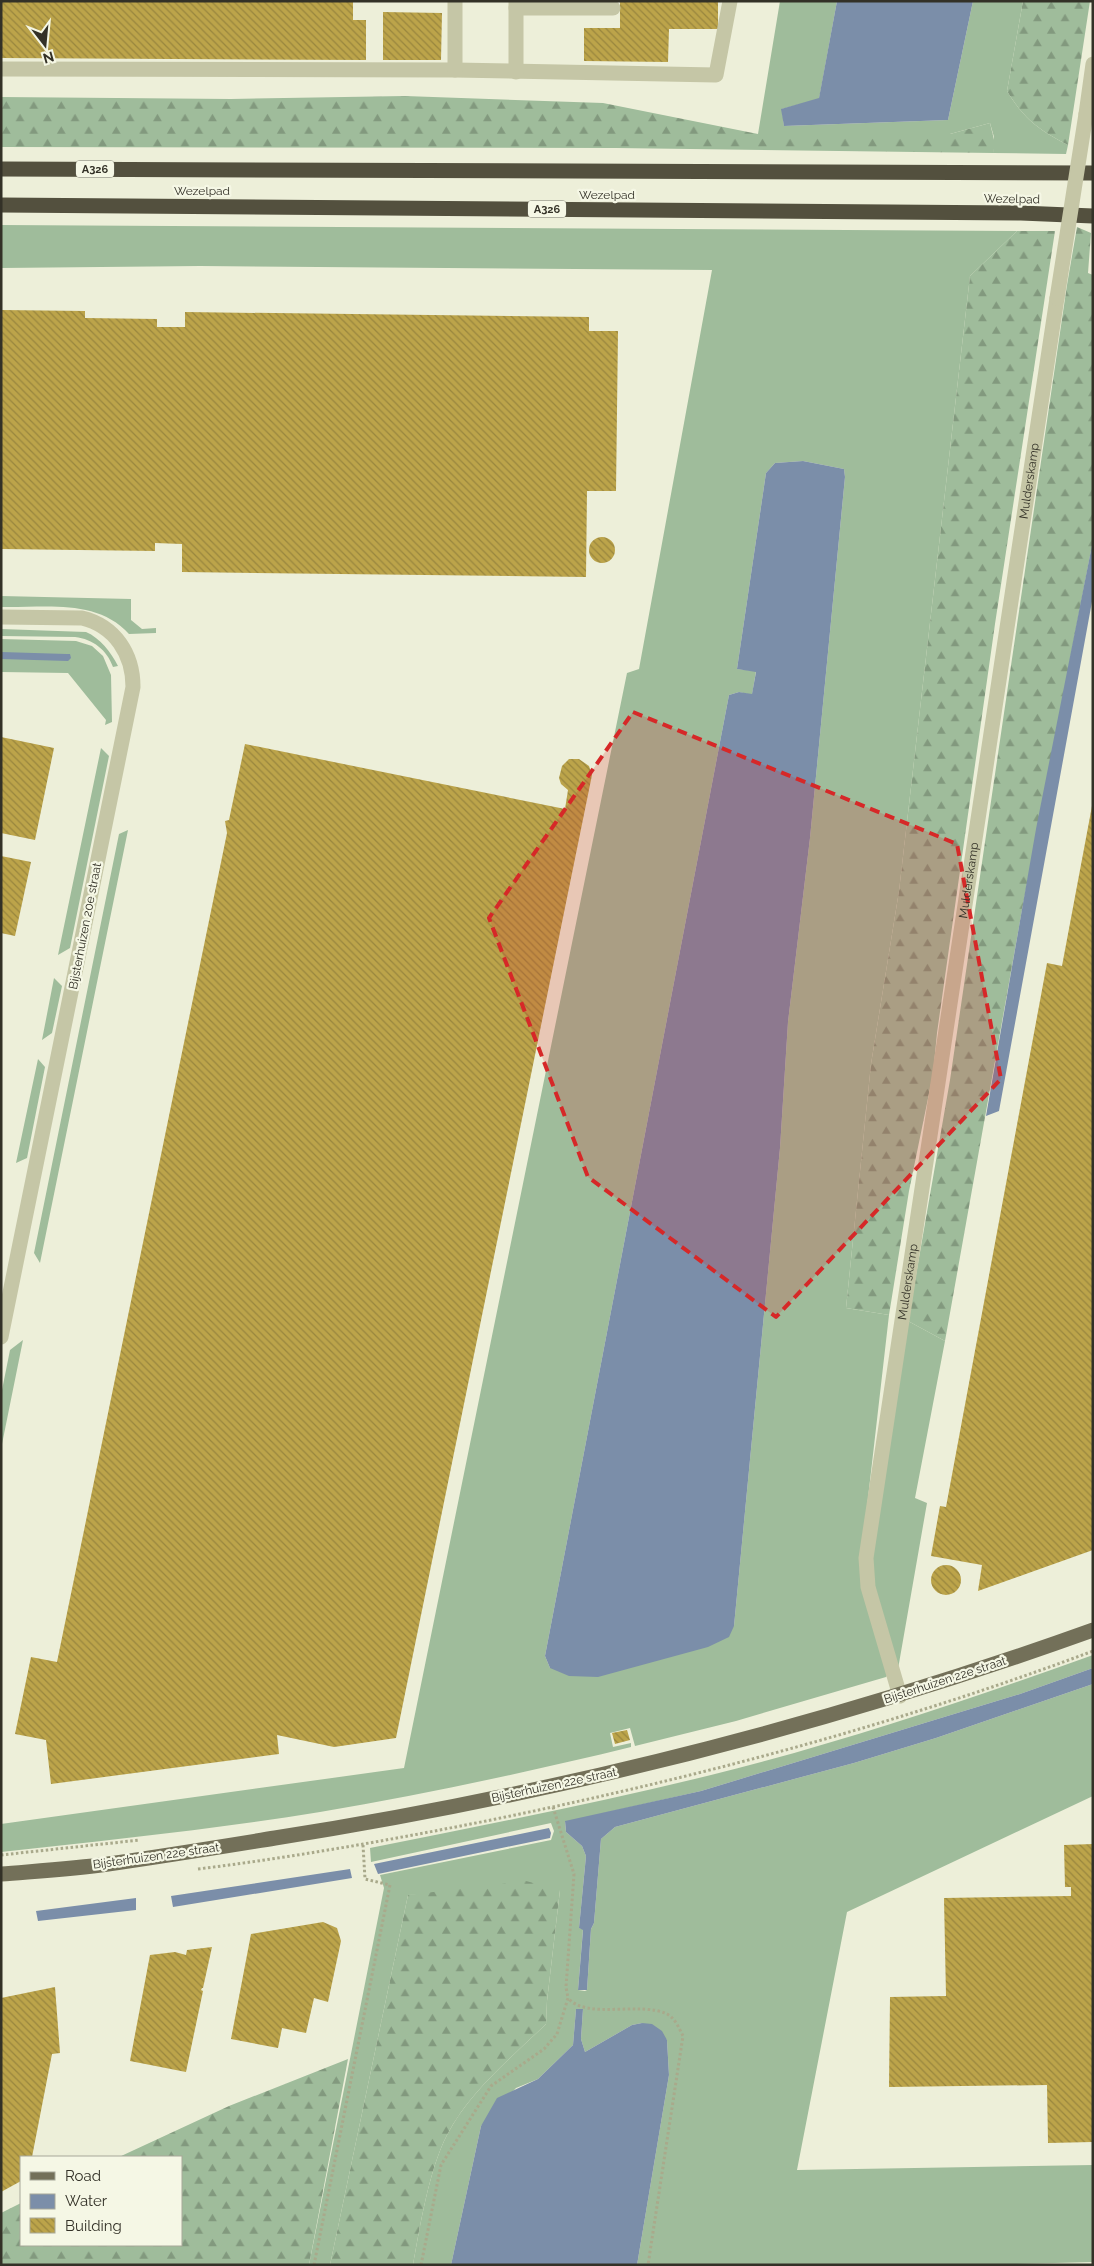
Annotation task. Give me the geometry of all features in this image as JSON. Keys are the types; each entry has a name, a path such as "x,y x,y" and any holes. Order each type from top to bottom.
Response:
{"highway":[{"name":"Wezelpad","path":"1,169 1093,173"},
{"name":"Wezelpad","path":"1,205 1021,213 1093,216"}],"main road":[{"name":"Bijsterhuizen 22e straat","path":"1,1874 106,1864 376,1822 571,1782 748,1740 900,1696 1093,1630"}],"street":[{"path":"455,1 455,70"},
{"path":"1,69 455,70 716,75 730,1"},
{"path":"516,72 516,4 613,8"},
{"name":"Mulderskamp","path":"900,1696 870,1594 866,1558 1093,64"},
{"name":"Bijsterhuizen 20e straat","path":"1,617 82,618 94,621 111,632 119,641 131,663 133,675 133,687 1,1337"}],"path":[{"path":"421,2265 441,2165 491,2086 544,2049 557,2034 568,1998 566,1987 574,1874 554,1807"},
{"name":"Bijsterhuizen 22e straat","path":"1,1855 148,1839"},
{"path":"314,2265 390,1885 365,1879 362,1845"},
{"path":"568,1998 573,2004 593,2008 648,2009 667,2014 675,2020 683,2036 648,2265"}],"highlighted area":[{"path":"633,712 957,844 1001,1079 776,1317 588,1177 489,918"}],"green space":[{"path":"780,1 837,1 819,99 782,109 784,126 948,120 973,1 1023,1 1007,91 1013,101 1033,123 1068,145 1066,154 993,153 994,137 990,123 950,134 758,134"},
{"path":"1023,1 1090,1 1068,145 1033,123 1013,101 1007,91"},
{"path":"405,96 603,103 758,134 950,134 990,123 995,144 993,153 616,148 1,147 1,97 231,99"},
{"path":"1,225 1017,231 970,276 899,891 871,1064 846,1308 889,1315 861,1559 888,1675 886,1677 736,1721 635,1746 630,1728 610,1733 613,1747 631,1743 631,1747 438,1790 320,1812 241,1824 1,1852 1,1824 404,1768 627,673 639,669 712,270 200,266 1,268","holes":["803,461 844,469 845,477 810,838 788,1022 780,1148 734,1626 550,1668 545,1656 729,695 739,692 752,695 756,671 737,669 766,473 775,463"]},
{"path":"1077,227 1091,233 1088,273 1093,275 1093,540 1022,910 945,1341 908,1321 950,1080"},
{"path":"1017,231 1055,231 995,624 937,1033 933,1074 909,1191 889,1315 846,1308 871,1064 899,891 970,276"},
{"path":"1,596 131,599 131,620 142,629 156,628 156,633 129,634 116,623 102,615 69,607 1,607"},
{"path":"1,629 86,632 105,646 118,666 113,667 107,655 98,646 82,638 1,636"},
{"path":"1,639 76,641 92,646 103,656 111,675 112,722 105,725 106,720 68,673 1,672"},
{"path":"101,748 109,756 70,948 58,955"},
{"path":"128,830 40,1263 34,1253 119,834"},
{"path":"54,978 62,986 52,1033 42,1040"},
{"path":"38,1059 45,1067 27,1158 16,1163"},
{"path":"908,1321 945,1341 915,1498 927,1503 898,1669 877,1602 872,1562"},
{"path":"23,1340 1,1449 1,1395 10,1350"},
{"path":"1093,1655 1093,1668 1020,1694 701,1791 565,1822 566,1832 582,1846 586,1856 579,1928 583,1929 578,1990 585,1991 587,1990 591,1929 594,1923 601,1839 615,1827 854,1763 936,1738 1093,1684 1093,1796 847,1912 797,2170 1093,2165 1093,2262 975,2265 637,2265 669,2075 667,2040 642,2023 632,2025 585,2052 581,2039 583,2009 576,2009 573,2045 538,2079 516,2088 481,2126 451,2265 413,2265 430,2181 447,2135 456,2119 479,2090 505,2062 546,2024 560,1890 408,1895 330,2265 309,2265 384,1888 380,1875 551,1840 554,1831 551,1823 371,1862 370,1848 584,1804 759,1763 903,1720"},
{"path":"526,1881 560,1890 546,2024 505,2062 479,2090 456,2119 447,2135 430,2181 413,2265 330,2265 408,1895"},
{"path":"348,2059 309,2265 1,2265 1,2213 20,2204 20,2246 182,2246 182,2156 121,2156 229,2106"}],"water":[{"path":"837,1 973,1 948,120 784,126 781,109 819,98"},
{"path":"803,461 844,469 845,477 810,838 788,1022 780,1148 734,1626 729,1637 708,1647 598,1677 569,1676 550,1668 545,1656 729,695 739,692 752,694 756,672 737,669 766,473 775,463"},
{"path":"1093,540 1093,596 999,1111 986,1116 1036,829"},
{"path":"1,652 70,654 71,658 68,661 1,659"},
{"path":"1093,1668 1093,1684 936,1738 854,1763 615,1827 601,1839 594,1923 591,1929 587,1990 578,1990 583,1930 579,1928 586,1856 582,1846 566,1832 565,1821 701,1791 1020,1694"},
{"path":"549,1828 550,1838 378,1874 374,1864"},
{"path":"350,1869 352,1878 173,1907 171,1896"},
{"path":"136,1898 136,1910 38,1921 36,1911"},
{"path":"576,2009 583,2009 581,2039 585,2052 632,2025 642,2023 652,2024 662,2031 667,2040 669,2075 637,2265 451,2265 481,2126 497,2098 538,2079 573,2045"}],"building":[{"path":"1,1 353,1 353,20 366,20 366,60 1,58"},
{"path":"620,1 718,1 718,29 669,29 668,62 584,61 584,28 620,28"},
{"path":"383,12 442,13 441,60 383,60"},
{"path":"1,310 85,311 85,318 157,319 157,327 185,327 185,312 589,317 589,331 618,331 616,491 587,491 586,577 182,572 182,544 155,543 155,551 2,549"},
{"path":"602,537 611,541 615,550 611,559 602,563 593,559 589,550 593,541"},
{"path":"1,737 54,748 35,840 1,833"},
{"path":"245,744 565,809 568,790 561,784 559,778 562,766 569,759 579,759 589,766 592,775 396,1738 334,1747 277,1735 279,1754 51,1784 46,1740 15,1734 31,1657 57,1662 227,833 225,821 229,820"},
{"path":"1092,806 1093,1550 978,1591 982,1565 931,1556 940,1506 946,1507 1047,963 1062,966"},
{"path":"1,856 31,862 15,936 1,933"},
{"path":"946,1565 956,1570 961,1580 956,1590 946,1595 936,1590 931,1580 936,1570"},
{"path":"627,1730 630,1740 615,1744 612,1733"},
{"path":"1093,1844 1093,2142 1048,2143 1047,2085 889,2087 890,1997 946,1996 944,1898 1071,1896 1071,1887 1065,1887 1064,1845"},
{"path":"323,1922 337,1928 341,1941 328,2002 314,1998 306,2033 282,2028 278,2048 231,2039 251,1934"},
{"path":"212,1947 201,1990 203,1991 186,2072 130,2061 150,1955 175,1952 186,1955 187,1950"},
{"path":"55,1987 60,2053 52,2054 32,2156 20,2156 20,2182 1,2192 1,1998"}]}
